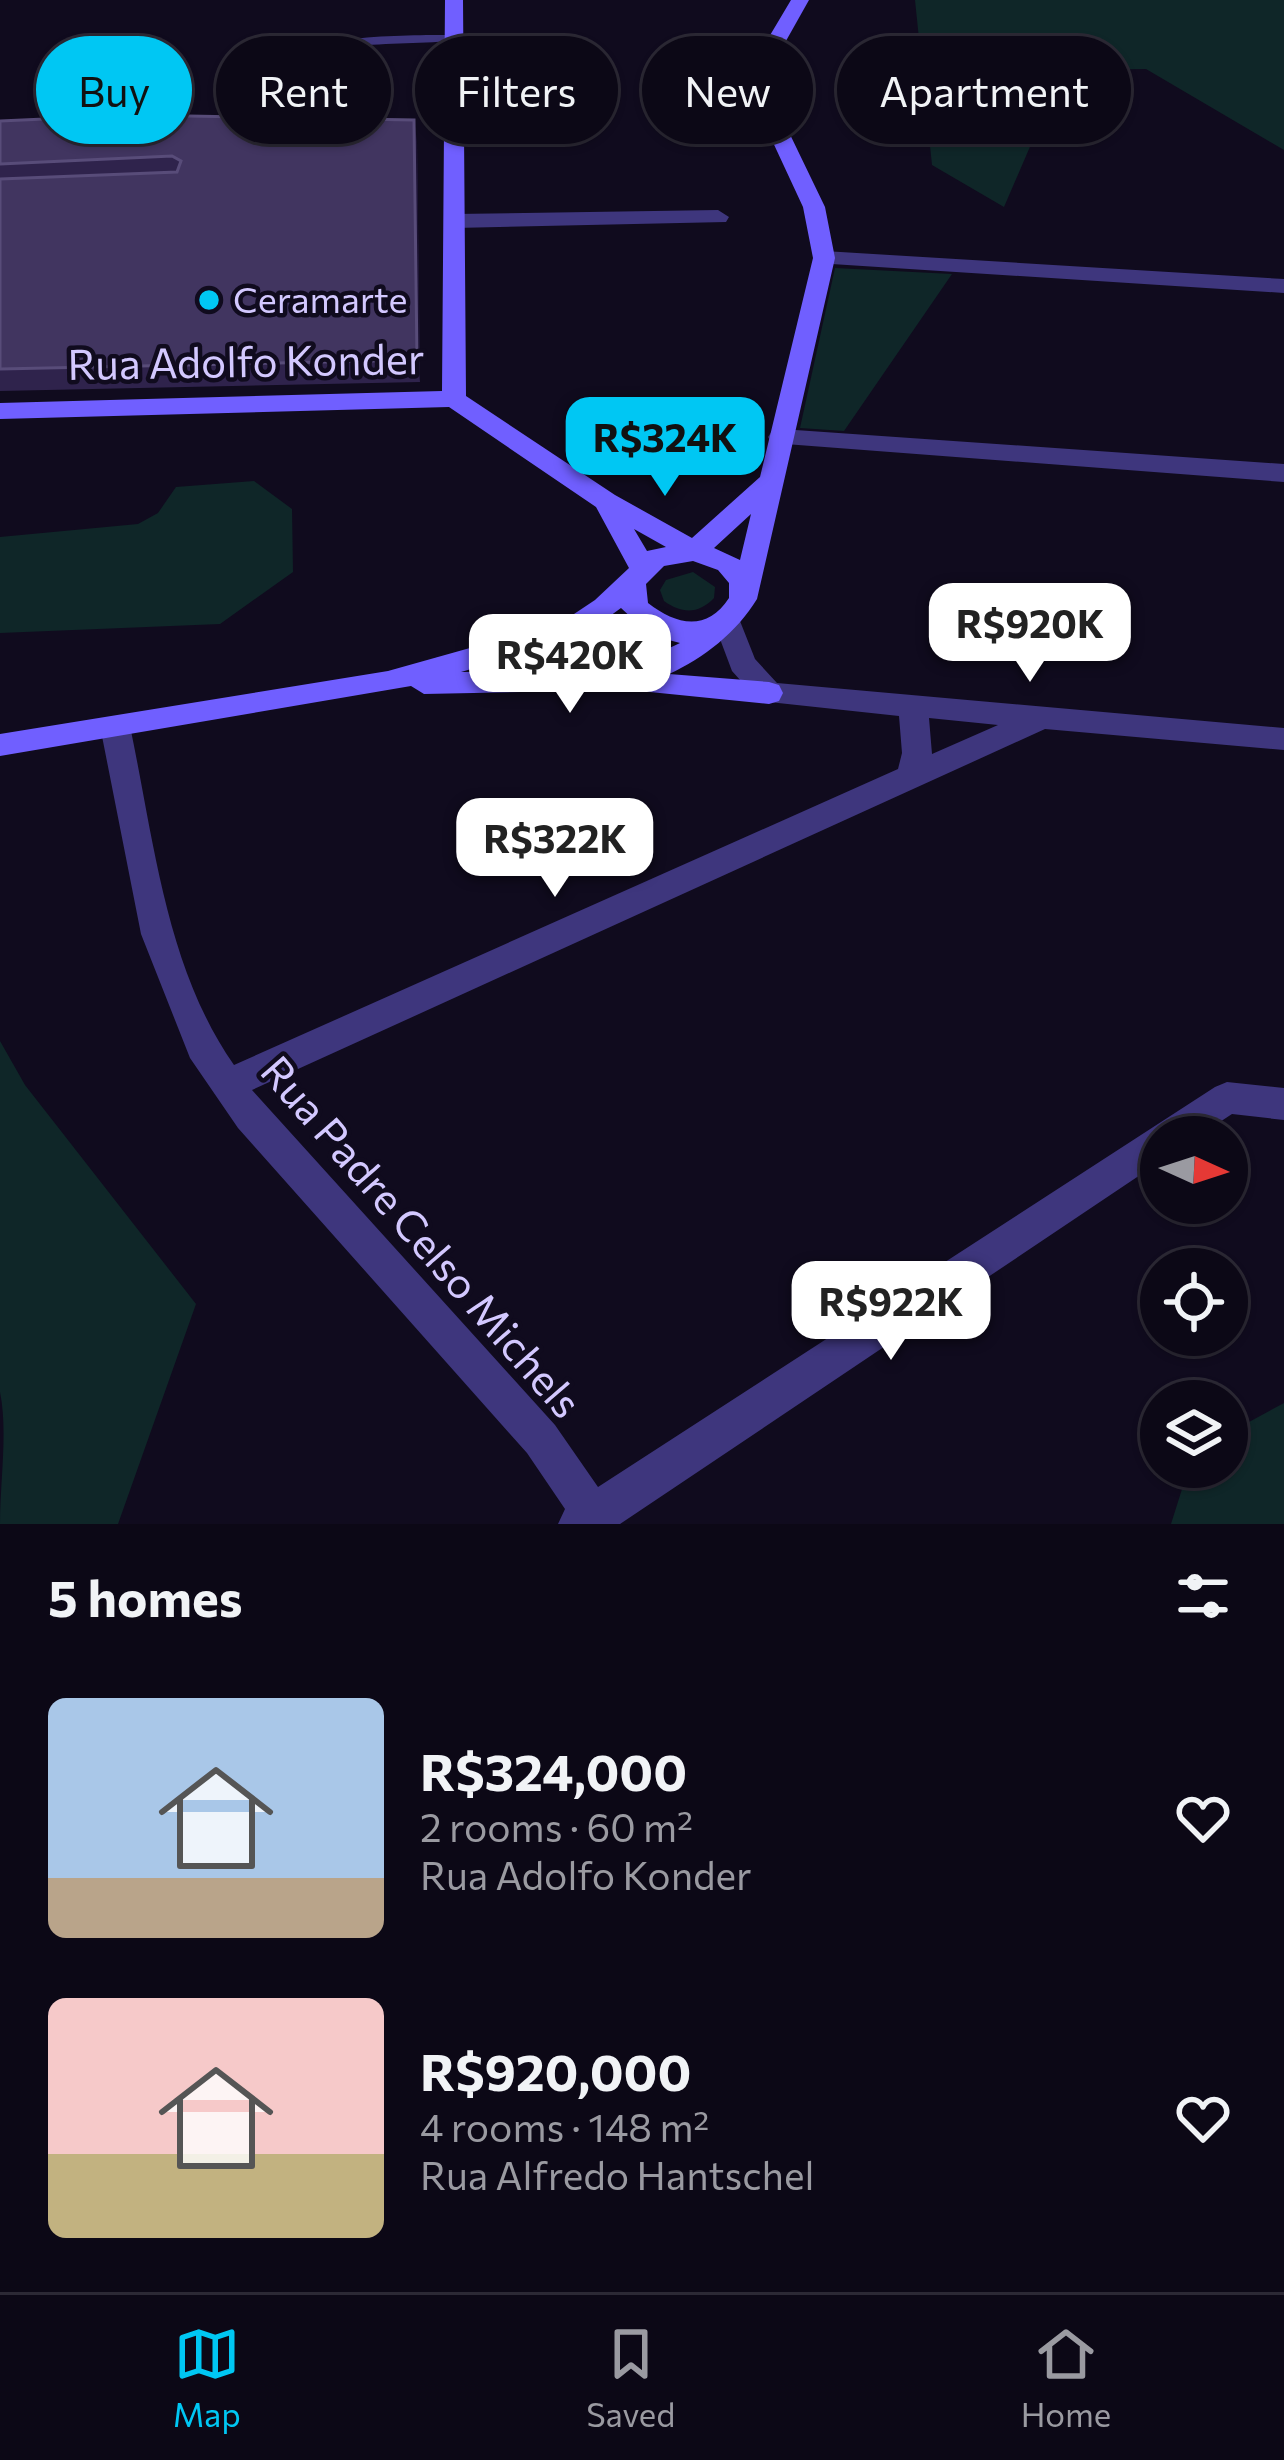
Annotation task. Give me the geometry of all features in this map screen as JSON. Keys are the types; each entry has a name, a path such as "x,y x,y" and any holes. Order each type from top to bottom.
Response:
{"main road":[{"path":"454,0 454,36"},
{"path":"626,681 683,656 738,614 746,591 824,258 825,236 810,191 759,88 765,60 800,0"},
{"path":"454,399 455,144"},
{"name":"Rua Adolfo Konder","path":"0,411 454,399 606,501 694,551"},
{"path":"694,551 770,482"},
{"name":"Rua Adolfo Konder","path":"606,501 637,574"},
{"path":"0,745 388,682 571,630 637,574 674,552 694,551 734,568 746,591"},
{"path":"637,574 634,607 659,628 696,634 721,626"},
{"path":"388,682 626,681 769,693"}],"street":[{"path":"455,221 718,217"},
{"path":"824,258 1284,286"},
{"path":"782,436 1284,473"},
{"path":"721,626 742,664 769,693 913,710 1284,739"},
{"path":"911,776 917,753 913,710"},
{"path":"226,1085 1041,718"},
{"name":"Rua Padre Celso Michels","path":"115,726 157,934 183,1008 226,1085 288,1161 541,1439 590,1521"},
{"path":"1199,1116 1227,1098 1284,1103"},
{"path":"590,1521 1140,1155"}],"green space":[{"path":"915,0 1284,0 1284,150 1146,69 1131,69 1131,36 919,36"},
{"path":"930,144 1031,144 1004,207 932,165"},
{"path":"835,268 952,274 844,431 800,428"},
{"path":"254,481 292,509 293,572 220,624 0,633 0,537 138,524 158,513 176,487"},
{"path":"693,572 715,587 714,598 690,610 664,601 660,590 666,580"},
{"path":"617,620 658,652 589,665 475,666 571,641"},
{"path":"0,1041 25,1085 196,1304 118,1524 0,1524 4,1440"},
{"path":"1284,1403 1284,1524 1171,1524 1182,1488 1248,1488 1248,1423"}],"building":[{"name":"Ceramarte","path":"192,116 216,116 216,144 391,144 391,120 414,120 417,360 0,369 0,179 177,172 181,161 172,156 0,164 0,121 36,119 36,144 192,144"}],"place":[{"name":"Ceramarte","path":"209,300"}]}
